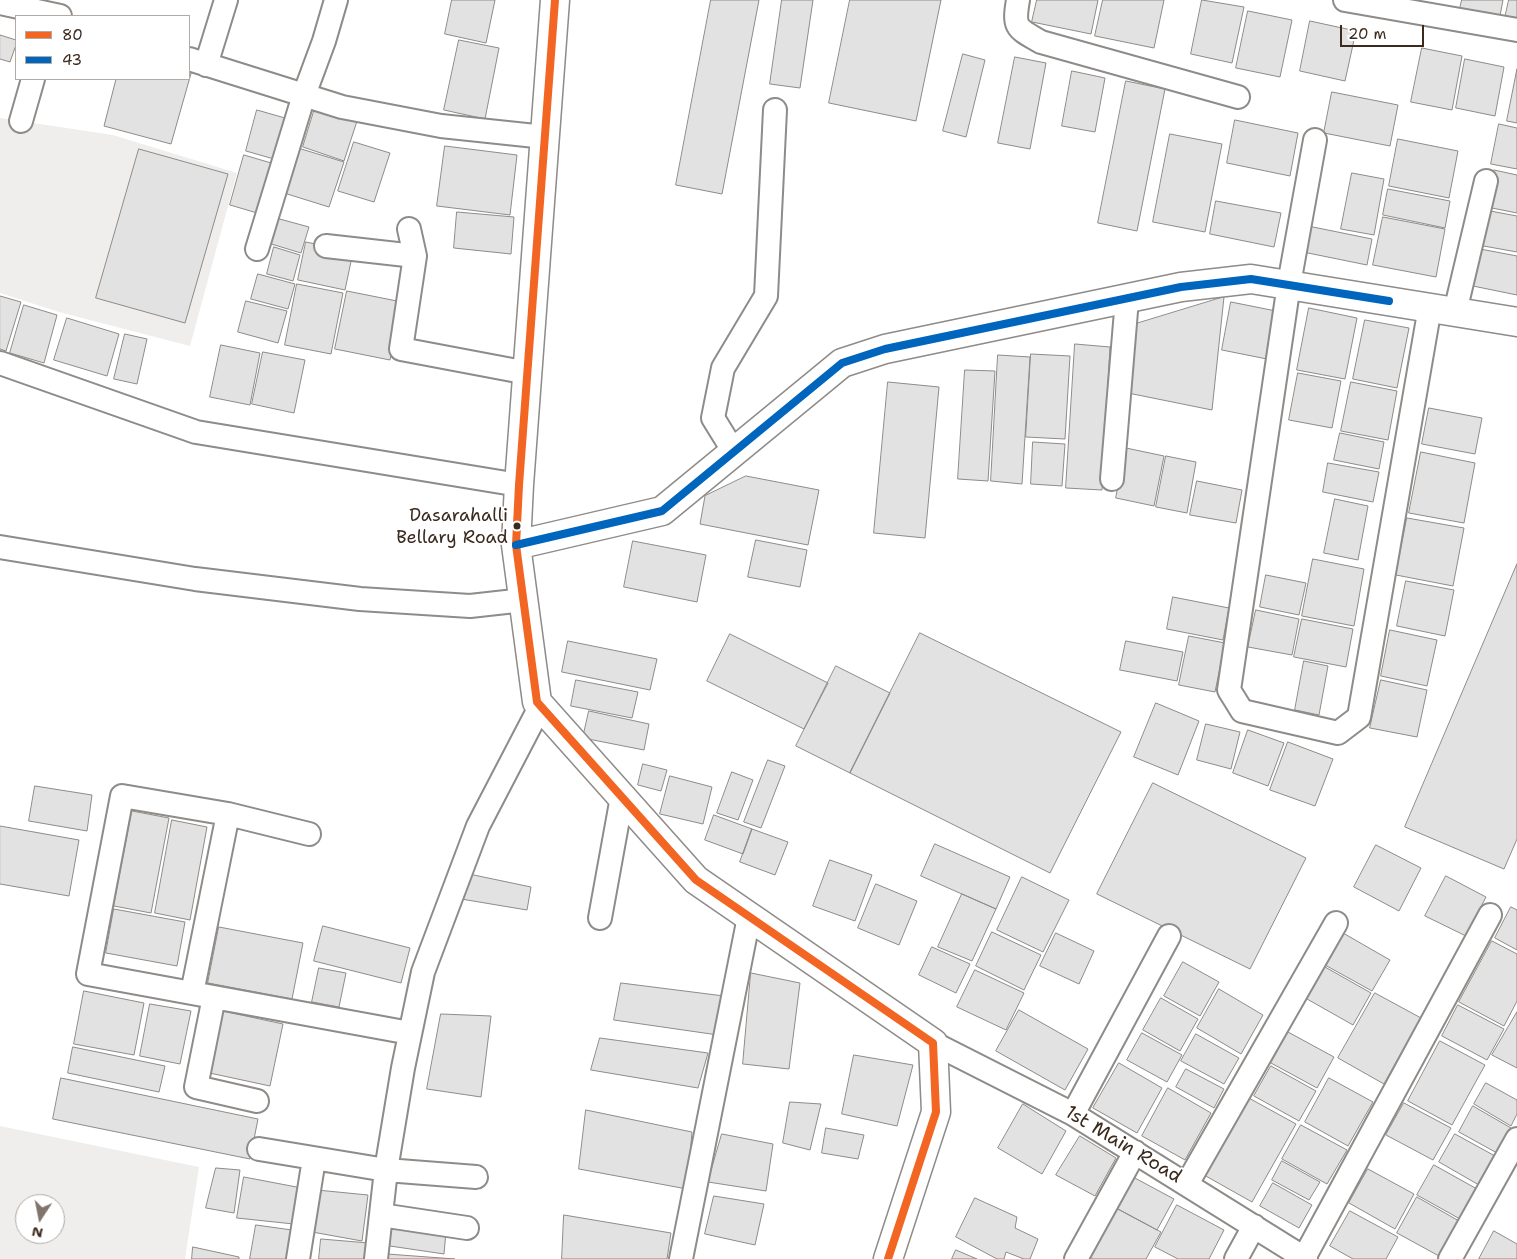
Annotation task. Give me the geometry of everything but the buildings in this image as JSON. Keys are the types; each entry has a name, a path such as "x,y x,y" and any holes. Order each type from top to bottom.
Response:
{"street":[{"path":"226,0 197,62 342,107 441,126 545,137"},
{"path":"258,249 304,96 324,42 336,0"},
{"path":"555,0 516,545 538,702 696,880 933,1043 936,1112 888,1259"},
{"path":"1018,0 1015,18 1021,30 1041,42 1238,97"},
{"path":"1345,0 1408,6 1517,30"},
{"path":"0,3 55,12"},
{"path":"21,121 33,80"},
{"path":"734,452 713,418 723,368 766,296 775,110"},
{"path":"1315,140 1289,284 1229,690 1242,711 1338,733 1359,717 1443,310 1486,181"},
{"path":"409,229 415,256 401,349 528,373"},
{"path":"326,246 415,256"},
{"path":"516,545 662,512 842,363 885,349 1181,287 1251,279 1517,322"},
{"path":"1112,479 1127,299"},
{"path":"0,363 196,432 519,485"},
{"path":"0,547 195,579 360,599 470,606 524,600"},
{"path":"376,1259 386,1170 410,1033 424,972 478,826 541,705"},
{"path":"309,834 228,814 122,796 88,974 410,1033"},
{"path":"600,918 622,797"},
{"path":"228,814 203,995 196,1087 257,1101"},
{"path":"1305,1258 1490,915"},
{"path":"681,1259 749,917"},
{"path":"1187,1184 1336,923"},
{"path":"1073,1114 1170,936"},
{"name":"1st Main Road","path":"933,1043 1073,1114 1305,1258"},
{"path":"1450,1259 1517,1139"},
{"path":"259,1148 386,1170 476,1177"},
{"path":"1076,1259 1135,1152"},
{"path":"298,1259 314,1159"},
{"path":"381,1215 467,1228"},
{"path":"1236,1259 1254,1226"}],"shaded area":[{"path":"0,118 113,135 237,173 190,346 59,312 0,293"},
{"path":"0,1126 199,1167 185,1259 0,1259"}],"transit line":[{"name":"80","path":"555,0 516,545 537,702 696,880 933,1043 936,1112 888,1259"},
{"name":"43","path":"516,545 662,511 842,363 885,349 1181,287 1251,279 1389,301"}],"place":[{"name":"Dasarahalli Bellary Road","path":"517,526"}]}
